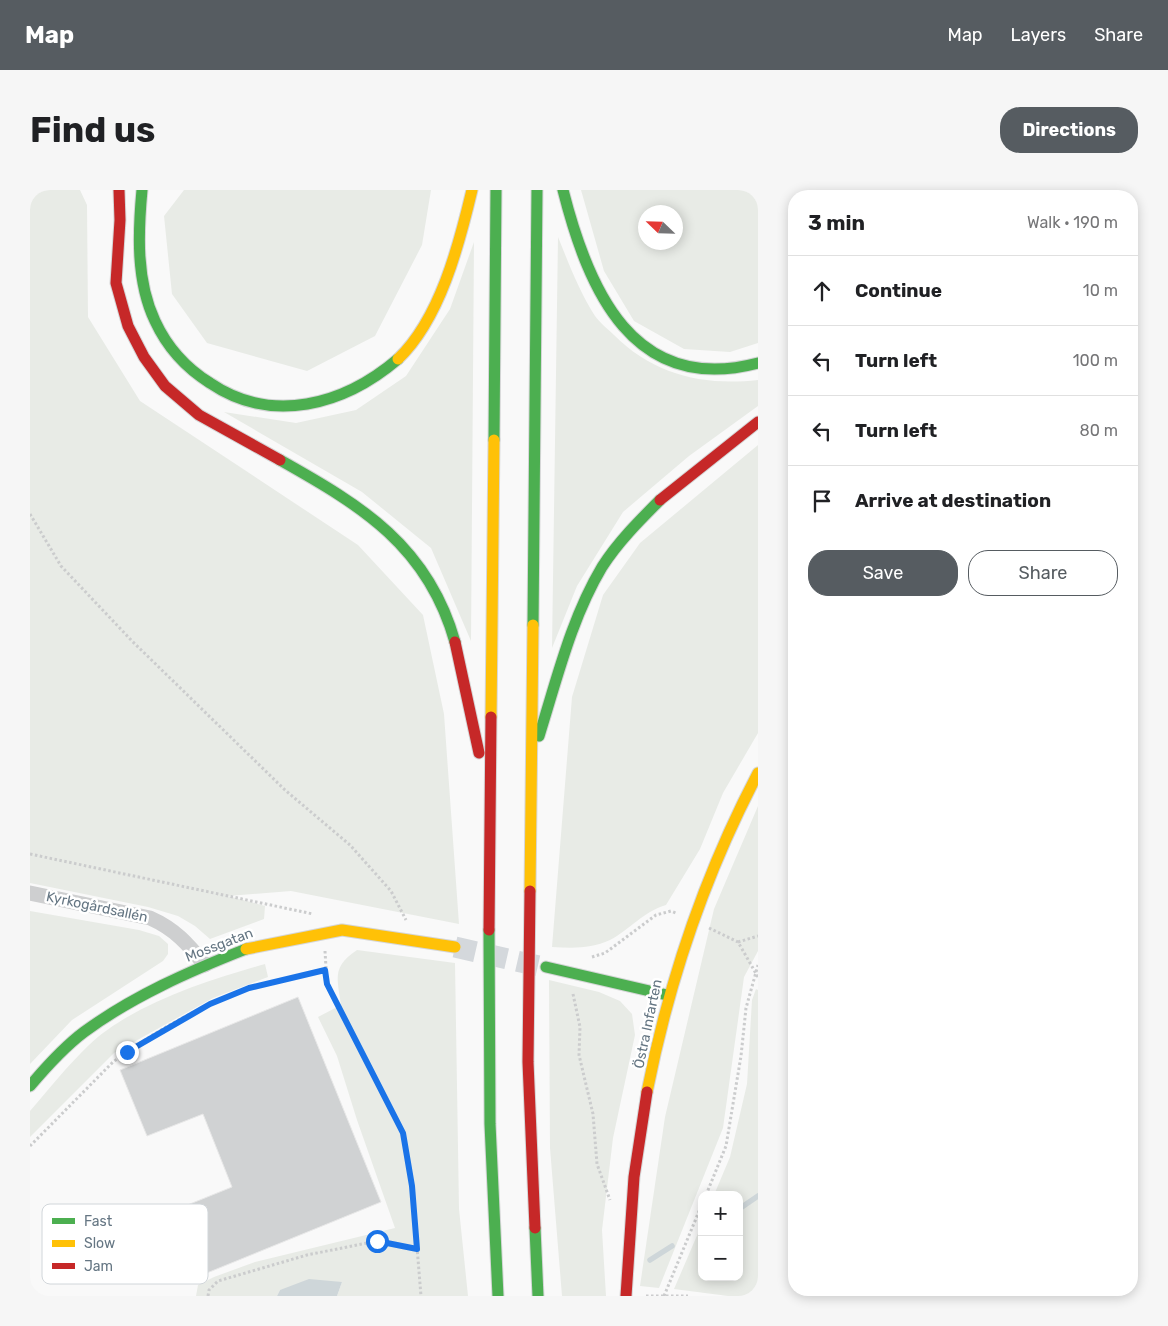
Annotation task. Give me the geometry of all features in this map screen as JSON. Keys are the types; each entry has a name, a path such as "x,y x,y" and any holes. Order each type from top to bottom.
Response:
{"main road":[{"path":"118,190 120,219 116,290 124,318 137,349 169,390 192,411 336,493 400,543 423,571 438,598 457,650 489,804"},
{"path":"142,190 139,222 142,267 154,320 167,344 185,365 221,391 249,402 274,407 309,405 343,394 378,376 408,348 431,312 450,270 472,190"},
{"path":"496,190 489,804 490,1124 498,1296"},
{"path":"537,190 528,1062 538,1296"},
{"path":"563,190 575,238 602,302 623,329 637,342 667,360 694,368 736,368 758,363"},
{"path":"108,226 116,269"},
{"path":"531,762 588,594 616,547 664,494 758,422"},
{"name":"Östra Infarten","path":"626,1296 638,1139 668,996 691,920 737,812 758,773"},
{"name":"Mossgatan","path":"30,1086 48,1065 82,1033 120,1007 205,965 254,946 342,930 455,947"},
{"path":"546,967 668,996"}],"street":[{"name":"Kyrkogårdsallén","path":"30,893 150,918 167,925 180,935 205,965"}],"path":[{"path":"30,514 61,566 132,641 285,790 350,845 392,891 408,924 400,923"},
{"path":"30,854 317,915"},
{"path":"586,958 605,953 656,915 671,911"},
{"path":"720,933 738,942 758,977"},
{"path":"738,942 758,936"},
{"path":"325,952 327,984 403,1133 412,1186 420,1296"},
{"path":"708,1191 726,1146 741,1056 746,1008 754,973 758,965"},
{"path":"30,1146 113,1062 127,1052 210,1004 249,988 325,970"},
{"path":"570,986 576,1001 580,1027 579,1055 593,1114 596,1164 611,1202"},
{"path":"664,1295 698,1214"},
{"path":"208,1296 209,1290 218,1281 307,1255 377,1241 417,1249"},
{"path":"643,1296 688,1296"}],"shaded area":[{"path":"30,190 80,190 87,205 88,317 140,401 358,545 423,615 444,714 459,924 291,891 228,896 265,906 264,919 210,939 195,926 178,916 148,907 30,883"},
{"path":"184,190 431,190 422,245 375,336 307,371 207,343 172,294 164,216"},
{"path":"581,190 758,190 758,343 730,352 684,349 634,321 604,271"},
{"path":"558,237 589,307 602,324 629,349 646,360 680,375 718,381 758,380 758,406 689,456 623,512 577,586 552,648"},
{"path":"474,242 471,641 431,548 362,492 224,412 296,423 356,410 406,376 450,309"},
{"path":"758,445 758,733 723,793 700,849 666,905 650,912 617,936 603,943 582,947 552,947 572,697 603,595 640,543"},
{"path":"758,806 758,951 744,977 723,1128 659,1288 640,1286 665,1117 714,909"},
{"path":"30,911 139,930 159,936 168,944 168,954 163,961 72,1020 30,1064"},
{"path":"357,950 455,963 459,1209 468,1296 337,1296 342,1282 280,1290 277,1296 196,1296 198,1285 208,1284 208,1280 214,1277 255,1262 395,1228 337,1056 318,1017 341,1005 338,973 343,962"},
{"path":"265,964 268,977 213,998 114,1053 30,1137 30,1111 89,1045 107,1030 127,1017 172,995"},
{"path":"549,980 599,992 620,1001 632,1014 635,1035 613,1138 602,1230 606,1296 562,1296 550,1148"},
{"path":"756,989 758,990 758,1296 728,1296 674,1289 698,1233 698,1281 743,1281 743,1191 716,1191 730,1157 747,1084 752,1000"},
{"path":"309,1279 342,1282 337,1296 277,1296 280,1290"}],"building":[{"path":"298,997 381,1202 208,1273 208,1204 190,1204 232,1187 203,1114 147,1136 120,1070"}],"waterway":[{"path":"743,1206 758,1196"},
{"path":"650,1260 672,1246"}],"tunnel":[{"path":"455,947 543,967"}],"traffic: fast":[{"path":"142,190 139,240 140,257 144,290 149,306 160,331 171,348 185,364 210,383 234,396 258,403 282,406 307,404 331,398 355,388 377,375 398,359"},
{"path":"494,440 496,190"},
{"path":"533,625 537,190"},
{"path":"563,190 573,227 586,263 603,297 623,326 648,349 678,364 715,369 758,363"},
{"path":"280,460 338,494 388,532 409,554 428,580 443,609 455,642"},
{"path":"539,736 573,628 591,587 615,549 660,500"},
{"path":"489,930 490,1124 498,1296"},
{"path":"30,1086 69,1044 103,1019 162,985 246,949"},
{"path":"546,967 667,995"},
{"path":"535,1228 538,1296"}],"traffic: slow":[{"path":"398,359 413,343 446,280 461,234 472,190"},
{"path":"491,717 494,440"},
{"path":"530,891 533,625"},
{"path":"647,1092 666,1009 691,928 721,850 758,773"},
{"path":"246,949 342,930 455,947"}],"traffic: jam":[{"path":"119,190 120,220 116,283 128,326 144,357 165,386 199,415 280,460"},
{"path":"660,500 758,422"},
{"path":"455,642 479,753"},
{"path":"489,930 491,717"},
{"path":"530,891 528,1062 535,1228"},
{"path":"626,1296 634,1177 647,1092"}],"route":[{"path":"127,1052 210,1004 249,988 325,970 327,984 403,1133 412,1186 417,1249 377,1241"}]}
